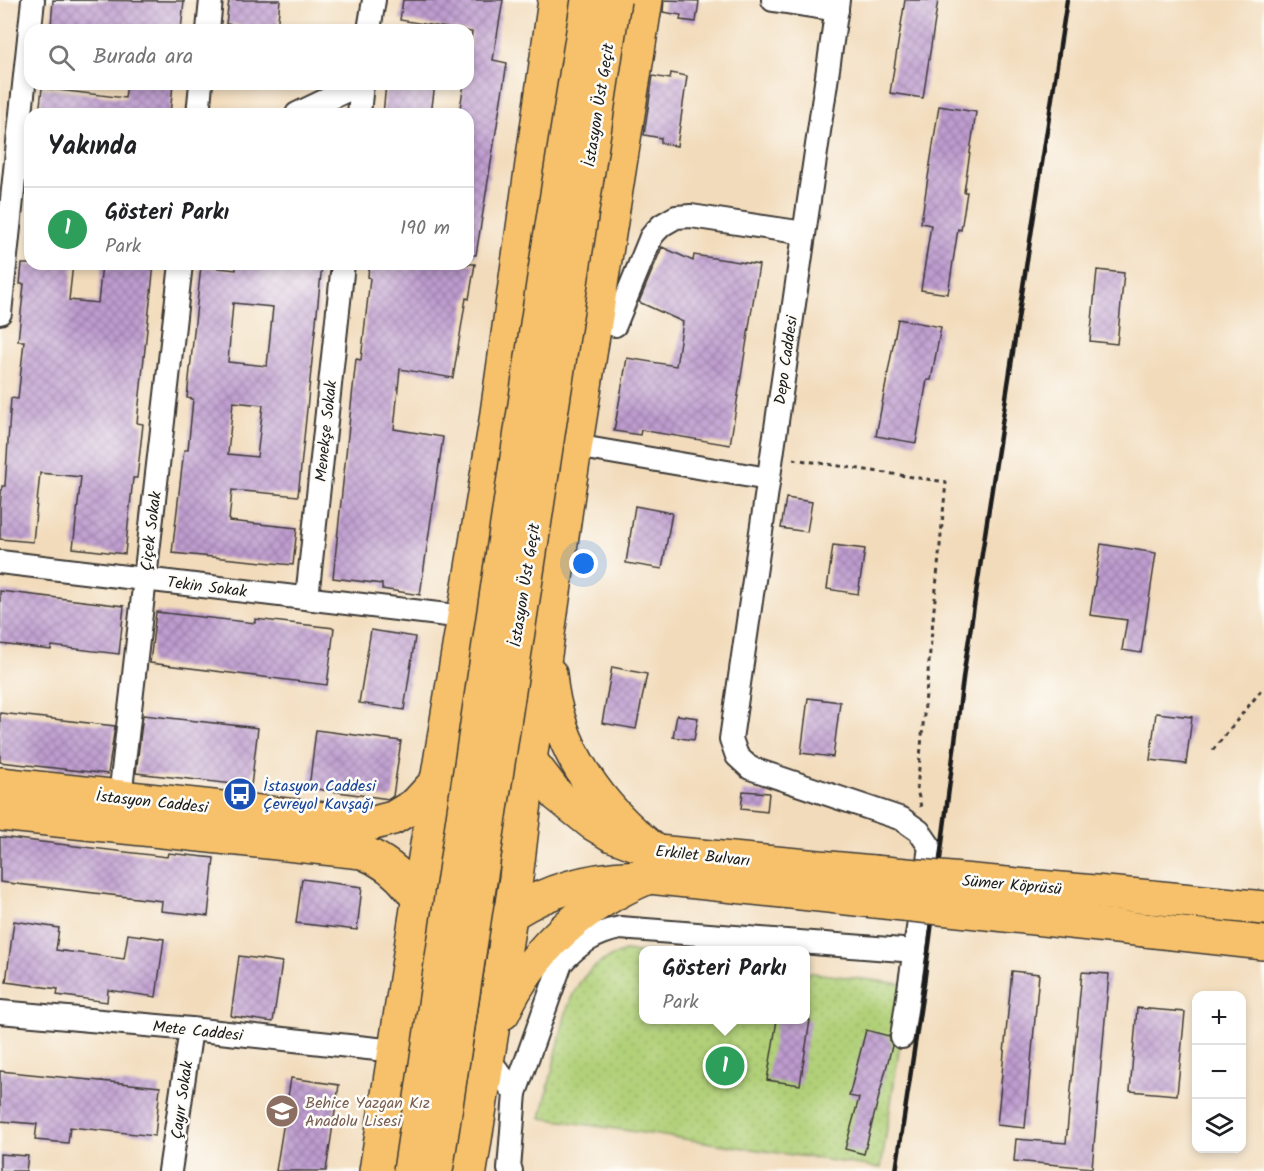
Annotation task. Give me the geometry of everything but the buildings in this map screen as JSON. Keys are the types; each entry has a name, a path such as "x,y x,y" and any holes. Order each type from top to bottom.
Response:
{"main road":[{"path":"376,1171 512,315 555,0"},
{"name":"İstasyon Üst Geçit","path":"410,1171 548,251 588,0"},
{"name":"İstasyon Üst Geçit","path":"436,1171 614,0"},
{"path":"470,1171 510,914 575,446 646,0"},
{"path":"488,1057 497,1026 514,990 543,951 579,915 624,887 653,864 590,784 573,754 555,705 550,679 549,627"},
{"name":"İstasyon Caddesi","path":"0,784 370,824 404,812 428,793 454,764 475,754 497,751 520,755 530,760"},
{"name":"Erkilet Bulvarı","path":"530,760 558,795 592,823 653,864"},
{"name":"İstasyon Caddesi","path":"0,814 362,852 377,858 391,868 436,919 460,929 471,930 492,925 510,914"},
{"name":"Erkilet Bulvarı","path":"510,914 566,888 607,879 653,864 874,886"},
{"name":"Sümer Köprüsü","path":"874,886 1151,897 1264,908"},
{"name":"Sümer Köprüsü","path":"874,886 1145,930 1264,943"}],"street":[{"path":"30,24 33,0"},
{"path":"209,24 211,0"},
{"path":"370,24 374,0"},
{"path":"773,0 837,5"},
{"name":"Depo Caddesi","path":"837,5 732,719 731,739 737,756 750,768 902,819 919,831 930,847"},
{"path":"0,313 4,231 24,72"},
{"path":"199,108 200,90"},
{"path":"310,108 348,90"},
{"path":"359,108 360,90"},
{"path":"615,326 651,237 669,221 691,216 804,233"},
{"path":"4,231 24,224"},
{"name":"Çiçek Sokak","path":"120,797 180,270"},
{"name":"Menekşe Sokak","path":"307,598 342,270"},
{"path":"575,446 768,478"},
{"name":"Tekin Sokak","path":"0,562 464,617"},
{"path":"902,1036 930,847"},
{"path":"512,1171 509,1169 515,1093 561,963 577,946 596,934 620,928 915,951"},
{"name":"Mete Caddesi","path":"0,1012 191,1029 395,1051"},
{"name":"Çayır Sokak","path":"170,1171 191,1029"},
{"path":"488,1057 515,1093"}],"path":[{"path":"771,456 946,482 917,789 930,847"},
{"path":"1213,750 1264,687"}],"green space":[{"path":"625,951 639,952 639,1024 810,1024 810,973 909,985 881,1168 541,1118 570,1000 584,976 608,958"}],"railway":[{"path":"896,1171 924,984 964,671 1067,0"}],"place":[{"name":"İstasyon Caddesi Çevreyol Kavşağı","path":"240,794"},
{"name":"Gösteri Parkı","path":"725,1066"},
{"name":"Behice Yazgan Kız Anadolu Lisesi","path":"282,1111"}]}
